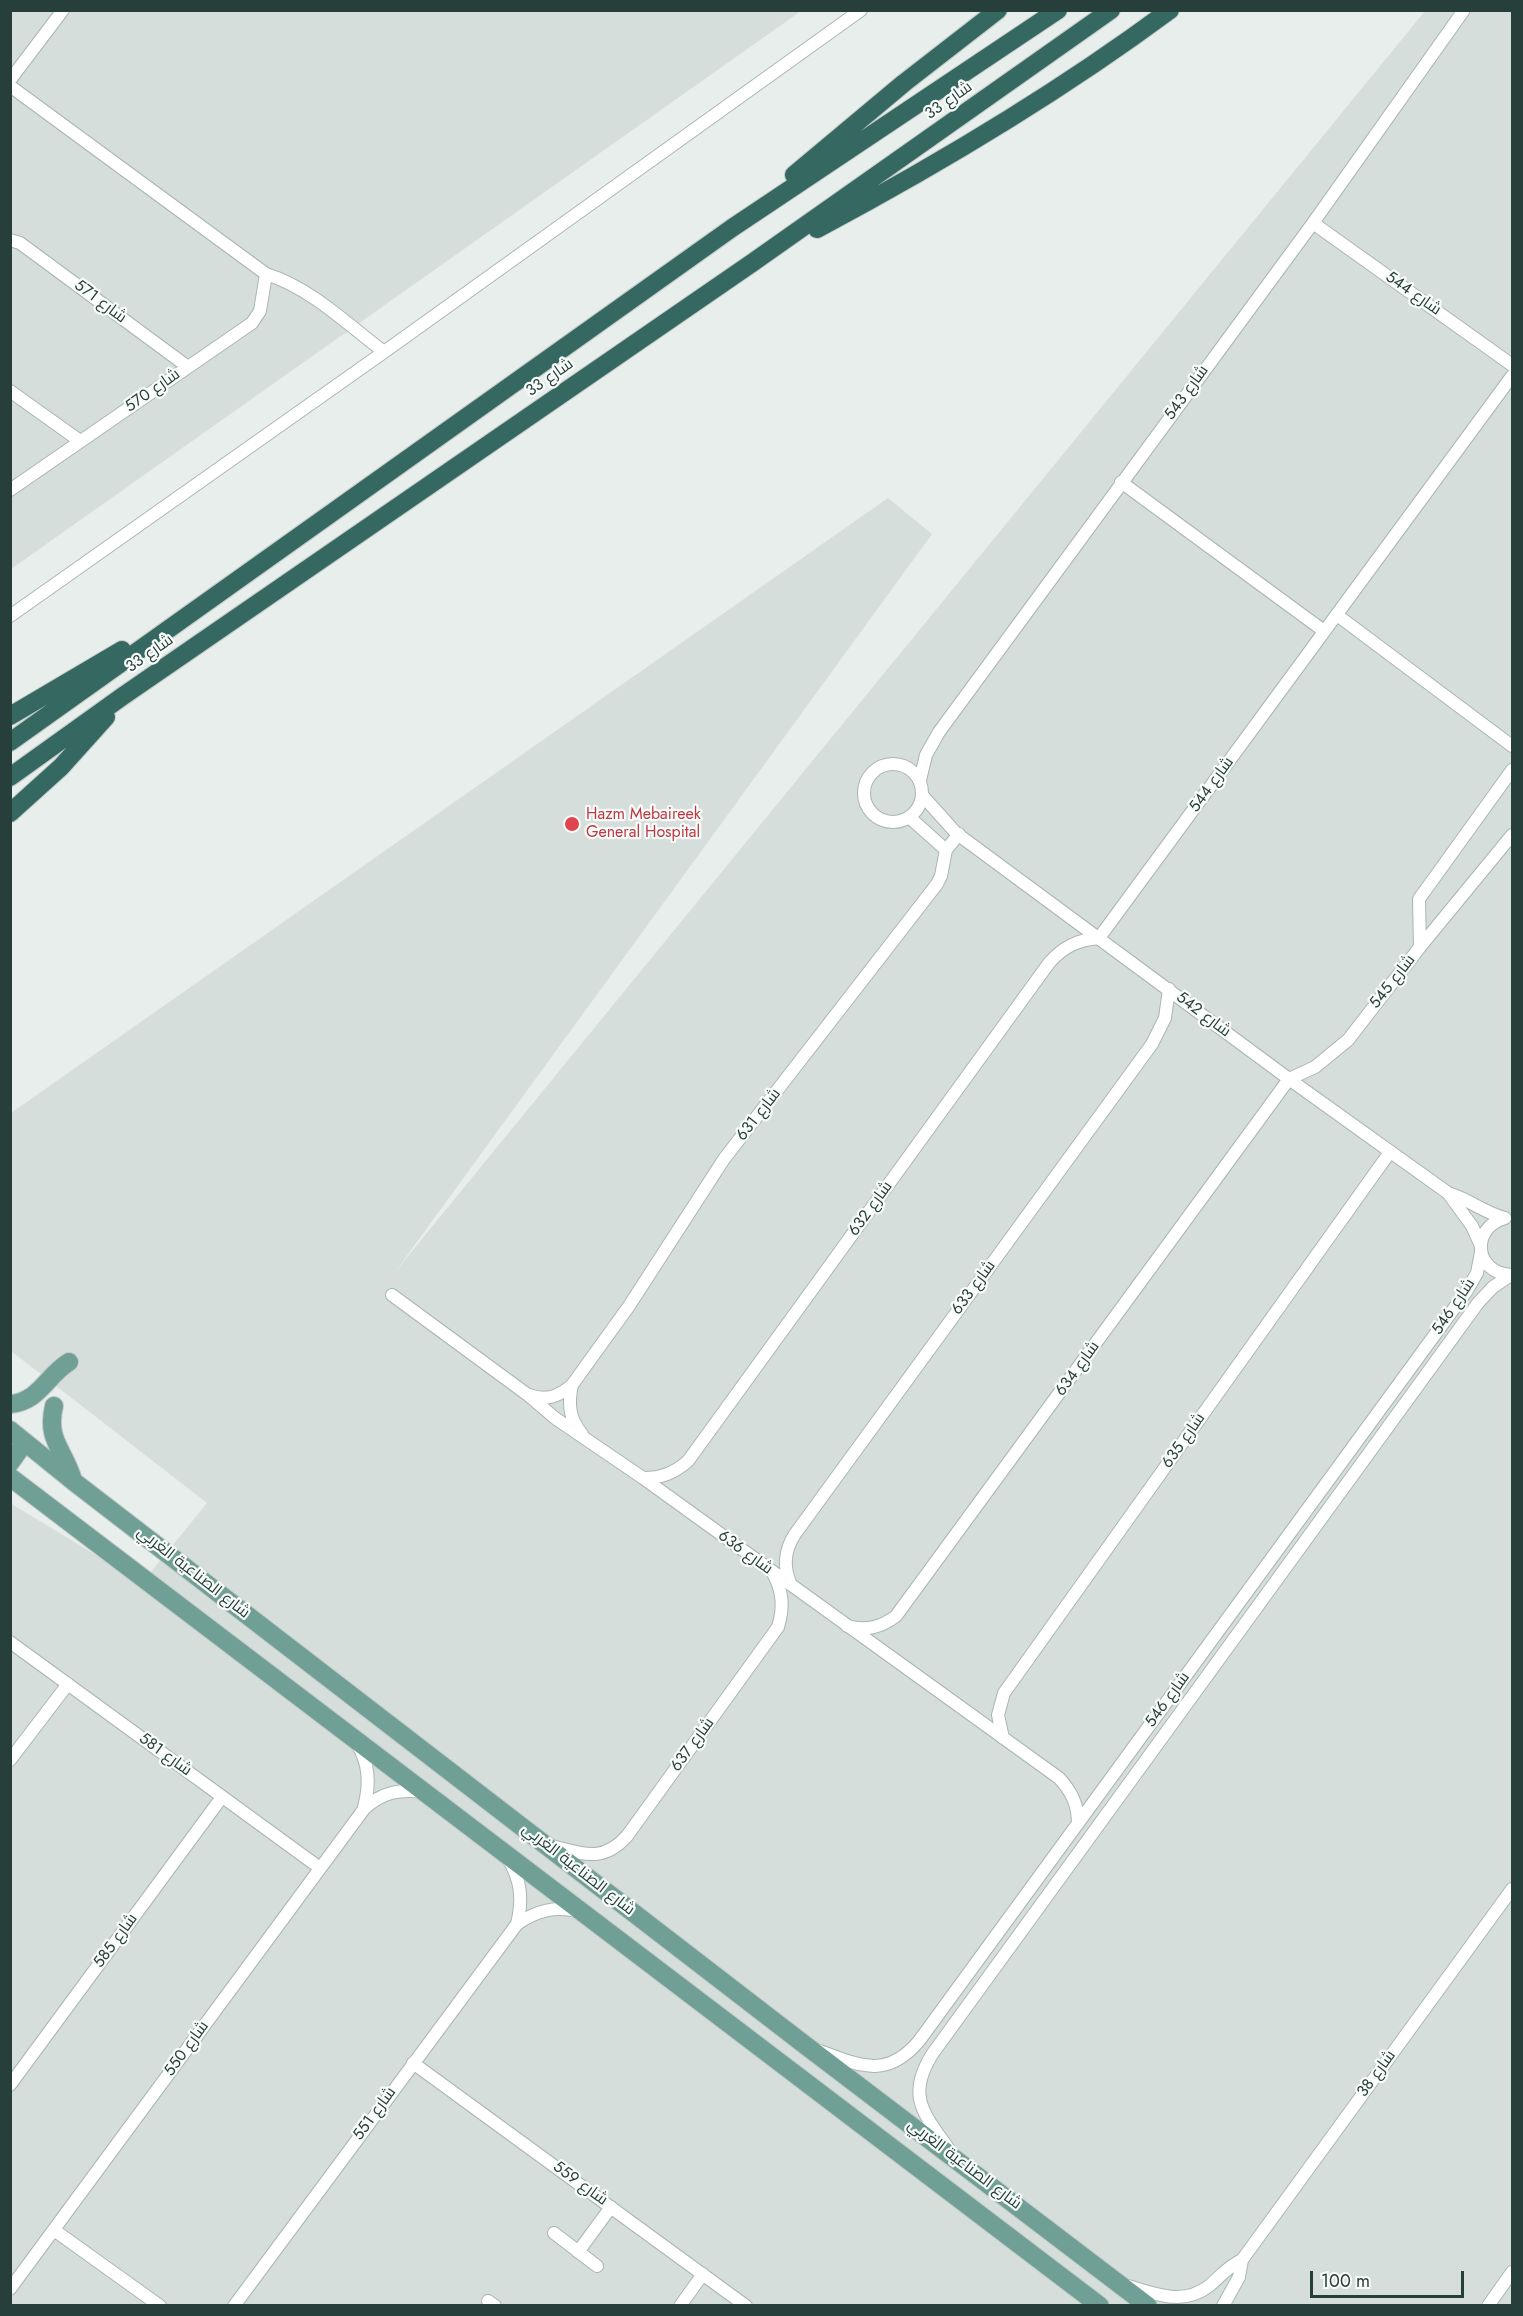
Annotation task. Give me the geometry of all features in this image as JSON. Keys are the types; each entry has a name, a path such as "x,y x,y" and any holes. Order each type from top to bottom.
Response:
{"highway":[{"path":"732,228 875,106 998,10"},
{"name":"شارع 33","path":"10,742 732,228 1058,10"},
{"name":"شارع 33","path":"10,777 123,696 752,262 1111,10"},
{"path":"752,262 876,196 1014,116 1110,55 1170,10"},
{"path":"10,716 109,657 162,633"},
{"path":"10,813 61,767 123,696"}],"main road":[{"path":"10,1404 23,1402 37,1394 69,1362"},
{"path":"54,1406 51,1421 53,1437 73,1481"},
{"name":"شارع الصناعية الغربي","path":"15,1440 73,1481 1148,2306"},
{"path":"10,1463 15,1440"},
{"name":"شارع الصناعية الغربي","path":"10,1477 428,1792 579,1911 1100,2306"}],"street":[{"path":"10,80 63,10"},
{"path":"10,616 384,352 861,10"},
{"name":"شارع 543","path":"920,780 926,755 939,732 1313,223 1464,10"},
{"path":"10,87 266,274 284,280 304,292 384,352"},
{"name":"شارع 544","path":"1313,223 1512,365"},
{"name":"شارع 571","path":"10,240 20,243 188,367"},
{"name":"شارع 570","path":"10,490 252,323 260,310 266,274"},
{"name":"شارع 544","path":"1099,938 1512,376"},
{"path":"10,391 80,441"},
{"path":"1121,482 1324,631"},
{"path":"1337,615 1512,746"},
{"path":"892,764 908,768 920,780 922,795 919,805 909,817 889,821 874,814 866,800 866,784 876,770 892,764"},
{"name":"شارع 545","path":"1289,1079 1315,1067 1348,1040 1420,947 1419,899 1512,770"},
{"name":"شارع 542","path":"922,795 944,821 959,834 1390,1152 1448,1193 1469,1201 1486,1212 1510,1218"},
{"path":"909,817 946,850 959,834"},
{"path":"1420,947 1512,835"},
{"name":"شارع 631","path":"528,1395 552,1398 563,1393 572,1385 629,1306 724,1160 904,930 937,884 942,876 946,850"},
{"name":"شارع 632","path":"643,1478 668,1475 688,1461 1049,963 1058,952 1071,944 1084,939 1099,938"},
{"name":"شارع 633","path":"792,1587 787,1576 786,1554 795,1534 1152,1044 1165,1018 1168,989"},
{"name":"شارع 634","path":"848,1626 858,1629 878,1627 896,1616 903,1608 1289,1079"},
{"name":"شارع 635","path":"1003,1738 998,1716 1004,1693 1390,1152"},
{"name":"شارع 542","path":"1448,1193 1472,1226 1488,1266 1495,1271 1511,1275"},
{"name":"شارع 546","path":"805,2045 870,2067 884,2066 910,2052 1466,1292 1477,1273 1481,1249 1488,1228 1510,1218"},
{"name":"شارع 546","path":"957,2161 922,2109 919,2079 924,2066 1478,1303 1493,1287 1511,1275"},
{"name":"شارع 636","path":"392,1295 528,1395 555,1418 643,1478 1066,1786 1076,1803 1078,1824"},
{"path":"572,1385 569,1399 570,1413 576,1426 585,1437"},
{"name":"شارع 637","path":"544,1844 595,1855 613,1849 627,1836 778,1627 782,1613 782,1599 779,1585 772,1572"},
{"name":"شارع 581","path":"10,1642 320,1868"},
{"path":"10,1760 68,1684"},
{"name":"شارع 550","path":"351,1735 366,1763 369,1779 364,1809"},
{"name":"شارع 550","path":"10,2289 364,1809 386,1793 400,1790 428,1792"},
{"name":"شارع 585","path":"10,2085 222,1797"},
{"name":"شارع 551","path":"234,2306 517,1924 521,1909 521,1893 518,1878 503,1851"},
{"name":"شارع 38","path":"1121,2284 1169,2298 1184,2298 1197,2294 1228,2268 1242,2260 1512,1889"},
{"name":"شارع 551","path":"517,1924 540,1911 559,1909 579,1911"},
{"name":"شارع 559","path":"413,2063 747,2306"},
{"path":"578,2252 611,2207"},
{"path":"54,2230 160,2306"},
{"path":"554,2233 597,2266"},
{"name":"شارع 38","path":"1223,2306 1239,2277 1242,2260"},
{"path":"1488,2306 1512,2272"},
{"path":"680,2306 703,2274"}],"shaded area":[{"path":"11,11 801,11 11,569"},
{"path":"1425,11 1512,11 1512,2305 11,2305 10,1503 142,1583 207,1503 11,1351 11,1113 888,498 932,534 395,1272"}],"place":[{"name":"Hazm Mebaireek General Hospital","path":"572,824"}]}
